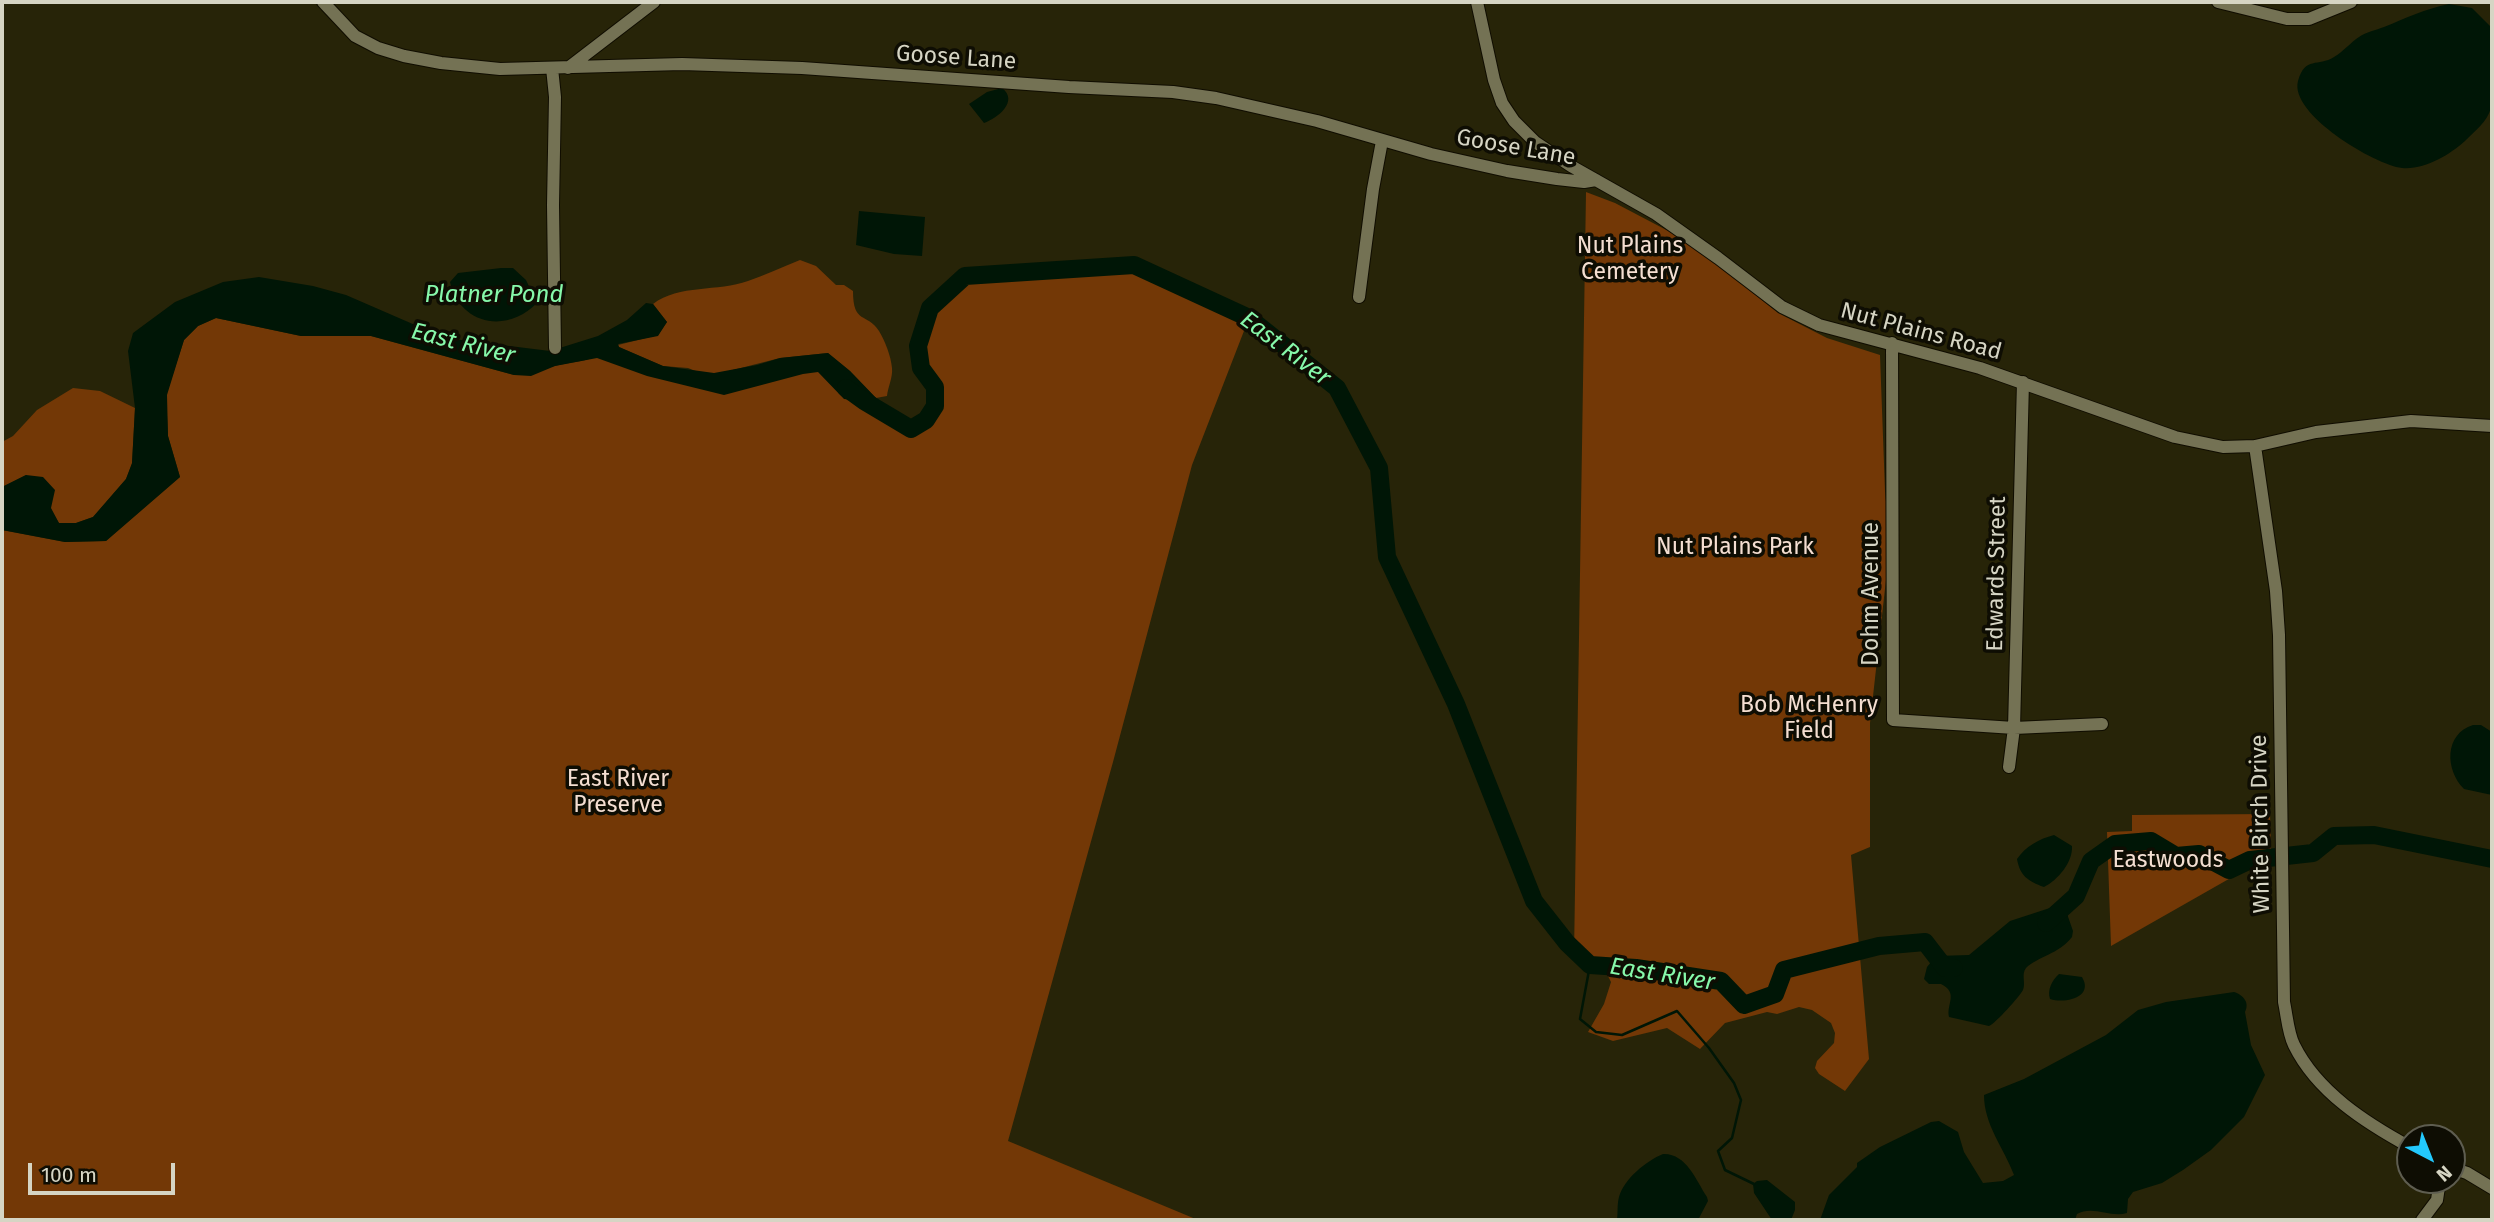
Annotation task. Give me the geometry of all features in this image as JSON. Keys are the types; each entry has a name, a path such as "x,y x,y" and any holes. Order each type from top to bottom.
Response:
{"street":[{"name":"Goose Lane","path":"323,2 355,36 378,48 404,56 500,69 682,64 802,68 1173,92 1254,106 1431,154 1545,178 1584,182 1596,180"},
{"path":"568,68 654,2"},
{"name":"Nut Plains Road","path":"1477,2 1494,80 1502,103 1514,121 1535,142 1656,214 1782,307 1819,325 1892,343 2023,382 2190,442 2223,447 2255,446 2359,425 2411,421 2492,426"},
{"path":"2218,2 2287,19 2309,19 2351,2"},
{"path":"552,68 555,97 552,205 555,348"},
{"path":"1359,297 1382,141"},
{"name":"Dohm Avenue","path":"1892,343 1893,720 2014,728 2102,724"},
{"name":"Edwards Street","path":"2009,767 2014,728 2023,382"},
{"name":"White Birch Drive","path":"2255,446 2276,591 2284,881 2284,1002 2293,1044 2320,1082 2369,1125 2396,1139"},
{"path":"2466,1173 2492,1188"},
{"path":"2422,1220 2437,1200 2438,1194"}],"green space":[{"name":"Nut Plains Park","path":"1586,192 1615,203 1693,244 1778,313 1827,338 1880,355 1885,491 1890,544 1870,723 1870,847 1851,855 1869,1059 1845,1091 1819,1074 1815,1068 1817,1061 1834,1043 1835,1033 1831,1023 1812,1010 1799,1007 1777,1014 1767,1012 1725,1023 1700,1049 1667,1028 1613,1041 1588,1032 1604,1004 1611,982 1606,972 1574,954"},
{"name":"East River Preserve","path":"800,260 816,266 836,285 844,285 853,291 858,314 879,331 892,368 887,396 876,398 828,353 780,358 717,374 750,376 820,365 851,383 864,401 911,429 926,420 935,406 935,387 921,368 918,346 930,308 965,276 1134,265 1249,318 1192,465 1008,1141 1198,1220 2,1220 2,530 65,542 106,541 180,477 168,436 166,395 184,340 198,326 216,318 301,336 371,336 514,375 591,359 608,350 657,369 698,372 688,368 663,366 618,345 658,335 667,322 653,304 663,298 687,291 736,284"},
{"path":"73,388 100,391 135,408 132,464 126,479 93,517 76,523 59,523 26,475 2,487 2,442 13,436 37,410"},
{"name":"Eastwoods","path":"2270,814 2271,855 2111,946 2107,832 2132,831 2132,815"}],"water":[{"path":"2449,4 2472,8 2492,28 2491,108 2480,126 2452,151 2419,167 2402,168 2389,165 2336,136 2307,108 2299,94 2298,81 2308,65 2334,57 2365,34"},
{"path":"1002,88 1008,98 1005,108 984,123 969,104 987,92"},
{"path":"859,211 925,217 922,256 894,254 856,245"},
{"name":"Platner Pond","path":"513,268 526,280 537,303 512,319 486,320 474,316 455,297 450,282 458,273"},
{"path":"259,277 313,286 346,295 445,338 550,351 598,336 627,320 646,303 653,304 667,322 658,336 618,344 619,347 663,366 714,373 780,358 828,353 876,398 864,401 844,399 818,372 724,395 647,376 597,358 555,366 531,376 514,375 371,336 301,336 216,318 198,326 184,340 167,395 168,436 180,477 106,541 65,542 2,530 2,487 26,475 43,477 55,490 51,508 59,523 76,523 93,517 126,479 132,463 135,408 128,351 133,333 175,302 223,282"},
{"path":"2473,725 2481,725 2492,732 2492,795 2464,789 2453,772 2452,744 2457,736"},
{"path":"2054,835 2072,846 2072,852 2064,870 2044,887 2026,877 2020,870 2017,859 2033,844"},
{"path":"2059,905 2065,908 2073,931 2072,937 2067,943 2026,968 2023,990 2002,1015 1989,1026 1949,1017 1949,991 1941,984 1929,984 1924,979 1927,967 1936,956 1969,955 2010,921"},
{"path":"2059,974 2082,977 2085,984 2081,994 2070,1000 2050,999 2051,985"},
{"path":"2234,992 2246,1002 2245,1012 2251,1045 2265,1075 2244,1117 2211,1150 2162,1183 2133,1192 2128,1199 2127,1213 2089,1211 2077,1214 2075,1220 1820,1220 1829,1195 1857,1167 1857,1163 1880,1147 1931,1122 1939,1121 1958,1132 1964,1152 1983,1183 2003,1181 2014,1175 1987,1116 1984,1095 2024,1079 2106,1035 2138,1010 2166,1002"},
{"path":"1663,1154 1678,1158 1684,1163 1707,1197 1708,1201 1698,1220 1617,1220 1619,1197 1626,1184 1643,1166"},
{"path":"1767,1180 1795,1202 1791,1220 1772,1220 1754,1193 1753,1184"}],"waterway":[{"name":"East River","path":"846,388 911,429 926,420 935,406 935,387 921,368 918,346 930,308 965,276 1134,265 1249,318 1337,388 1379,468 1387,557 1456,704 1534,901 1567,943 1590,965 1636,968 1721,981 1744,1005 1775,994 1784,970 1879,946 1925,942 1945,968 1954,968"},
{"name":"East River","path":"2046,923 2076,896 2091,861 2115,844 2151,841 2176,856 2199,854 2229,870 2250,860 2313,853 2334,836 2374,835 2492,859"},
{"path":"1590,965 1580,1019 1596,1032 1622,1035 1677,1011 1709,1048 1734,1083 1741,1100 1732,1138 1718,1151 1725,1170 1754,1184"}],"park label":[{"name":"Nut Plains Cemetery","path":"1630,260"},
{"name":"Bob McHenry Field","path":"1809,719"}]}
